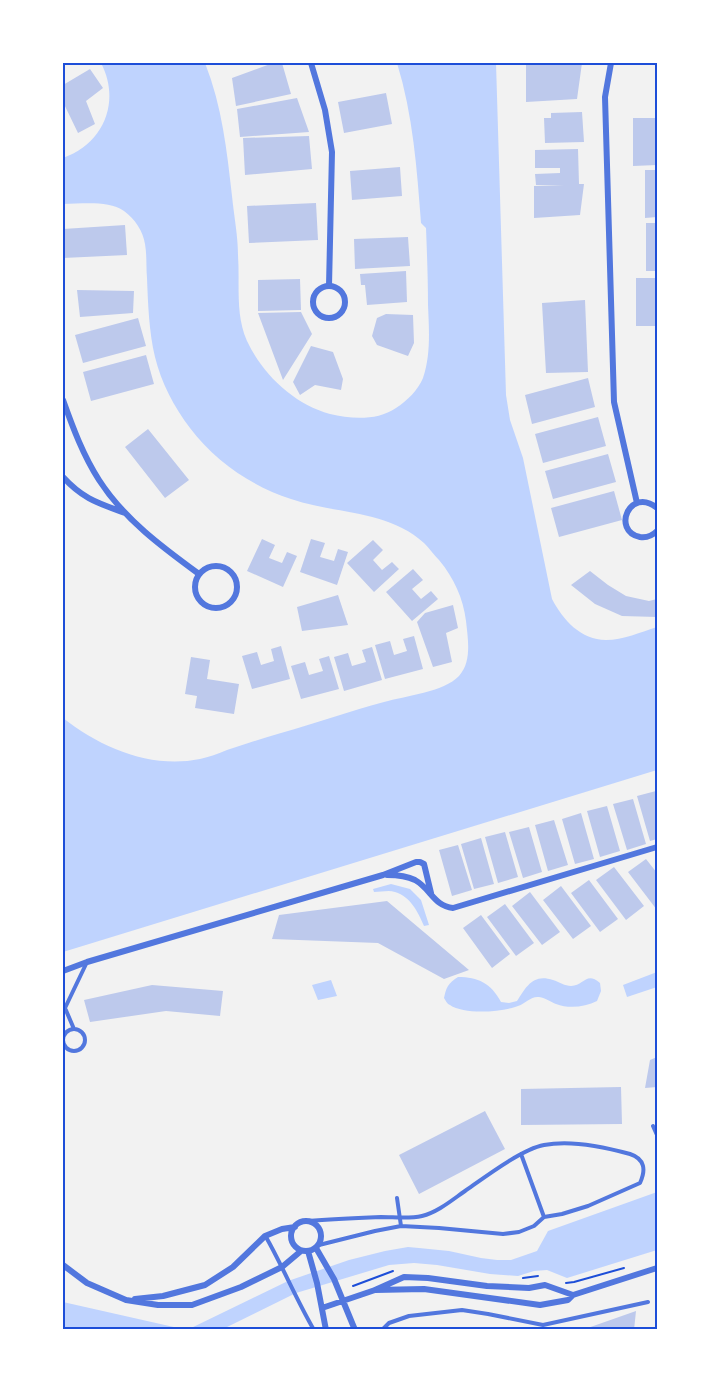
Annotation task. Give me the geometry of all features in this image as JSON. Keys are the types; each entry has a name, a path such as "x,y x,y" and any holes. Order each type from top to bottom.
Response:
{"street":[{"path":"311,63 325,110 332,152 328,286"},
{"path":"611,63 605,97 614,402 637,503"},
{"path":"328,286 342,292 345,302 342,311 329,318 316,310 314,300 319,290 328,286"},
{"path":"63,400 76,436 100,480 125,513 160,546 199,574"},
{"path":"63,477 72,487 92,501 125,513"},
{"path":"657,508 647,502 637,503 627,512 626,523 631,533 642,537 653,535 657,531"},
{"path":"213,566 220,566 232,572 238,586 234,600 222,608 207,606 201,602 195,590 199,574 213,566"},
{"path":"63,971 416,862 424,864 431,893 436,902 445,908 453,908 657,848"},
{"path":"383,874 420,880 426,871"},
{"path":"415,880 431,893"},
{"path":"326,1330 313,1267 305,1251 295,1246 291,1238 298,1224 308,1221 320,1230 318,1246 355,1330"},
{"path":"126,1300 163,1296 205,1285 232,1267 265,1236 282,1229 295,1227"},
{"path":"63,1264 87,1283 126,1300 158,1305 192,1305 241,1287 318,1246"},
{"path":"375,1290 424,1289 540,1305 568,1300 573,1295 657,1268"},
{"path":"322,1308 375,1290 404,1277 487,1286 529,1288 545,1286 573,1295"},
{"path":"205,1285 209,1299"}],"lane":[{"path":"74,1029 65,1008 87,962"},
{"path":"63,1025 67,1032"},
{"path":"74,1029 81,1031 85,1037 84,1045 79,1050 72,1051 63,1041 67,1032 74,1029"},
{"path":"653,1126 657,1135"},
{"path":"308,1221 421,1216 431,1212 521,1154 542,1145 563,1143 616,1151 633,1155 643,1166 644,1174 640,1183 588,1206 544,1217 534,1226 519,1232 503,1234 401,1226 318,1246"},
{"path":"521,1154 544,1217"},
{"path":"397,1198 401,1226"},
{"path":"265,1236 314,1330"},
{"path":"382,1330 389,1323 410,1316 462,1310 543,1325 648,1302"}],"path":[{"path":"561,1281 574,1282 626,1268"},
{"path":"353,1286 399,1270"},
{"path":"521,1278 545,1276"}],"water":[{"path":"101,63 205,63 216,96 226,145 237,241 239,310 247,341 271,376 304,403 330,414 364,418 389,412 412,395 423,378 428,351 426,228 421,223 411,122 397,63 496,63 506,395 510,420 523,458 552,599 562,614 581,633 597,639 619,639 657,627 657,770 63,952 63,718 110,747 127,754 163,761 200,759 358,709 444,686 459,676 463,670 468,650 465,613 457,589 444,567 424,543 410,532 394,524 291,499 248,480 222,462 200,440 179,412 161,376 153,347 149,318 146,248 138,226 124,211 110,205 63,204 63,158 89,143 98,132 109,106 107,77"},
{"path":"391,884 410,889 421,900 429,925 424,926 413,906 401,894 390,891 374,892 373,889"},
{"path":"657,972 657,987 627,997 623,985"},
{"path":"458,977 483,982 493,990 501,1002 509,1003 517,1001 531,983 540,978 571,986 591,978 600,983 601,991 597,1001 582,1006 561,1006 536,997 511,1008 474,1011 456,1008 448,1004 444,998 448,986"},
{"path":"331,980 337,996 318,1000 312,985"},
{"path":"657,1192 657,1250 567,1278 547,1270 518,1276 414,1263 389,1265 296,1293 221,1330 187,1330 288,1281 349,1260 385,1251 408,1247 511,1260 537,1251 548,1231"},
{"path":"63,1302 187,1330 63,1330"}],"building":[{"path":"273,63 282,63 291,94 236,106 232,78"},
{"path":"582,63 577,99 526,102 526,64"},
{"path":"90,69 103,88 86,101 95,124 78,133 63,102 63,85"},
{"path":"386,93 392,124 344,133 338,102"},
{"path":"297,98 309,132 240,137 237,109"},
{"path":"582,112 584,142 545,143 544,118 551,118 551,113"},
{"path":"633,118 657,118 657,165 633,166"},
{"path":"309,136 312,169 245,175 243,138"},
{"path":"578,149 579,184 584,184 580,215 534,218 534,186 564,185 536,185 535,174 560,173 560,168 535,168 535,150"},
{"path":"400,167 402,196 352,200 350,171"},
{"path":"645,170 657,170 657,217 645,218"},
{"path":"316,203 318,240 249,243 247,206"},
{"path":"646,223 657,223 657,271 646,271"},
{"path":"125,225 127,255 63,258 63,229"},
{"path":"408,237 410,266 355,269 354,239"},
{"path":"406,271 407,302 367,305 365,285 361,285 360,274"},
{"path":"636,278 657,278 657,326 636,326"},
{"path":"300,279 301,310 258,311 258,280"},
{"path":"77,290 134,291 133,313 80,317"},
{"path":"585,300 588,372 546,373 542,303"},
{"path":"301,312 312,334 283,380 258,313"},
{"path":"386,314 413,315 414,343 408,356 377,345 372,336 377,318"},
{"path":"138,318 146,346 83,363 75,335"},
{"path":"311,346 333,352 343,379 341,390 315,385 300,395 293,382"},
{"path":"146,355 154,384 91,401 83,372"},
{"path":"588,378 595,407 532,424 525,395"},
{"path":"598,417 606,446 543,463 535,434"},
{"path":"148,429 189,480 165,498 125,447"},
{"path":"608,454 616,482 553,499 545,471"},
{"path":"614,491 622,520 559,537 551,508"},
{"path":"262,539 275,545 269,558 282,563 287,552 297,556 283,587 247,571"},
{"path":"311,539 325,543 320,557 334,561 338,549 348,552 337,585 300,572"},
{"path":"373,540 383,550 373,560 382,570 392,562 399,569 374,592 347,563"},
{"path":"413,569 423,580 412,589 421,599 431,591 438,599 412,621 386,592"},
{"path":"590,571 626,596 649,601 657,599 657,617 622,616 595,604 571,585"},
{"path":"338,595 348,625 302,631 297,607"},
{"path":"453,605 458,628 446,633 452,662 433,667 417,622 425,613"},
{"path":"414,636 423,669 385,679 375,645 390,641 394,655 407,651 403,639"},
{"path":"281,646 290,679 252,689 242,656 257,652 261,665 274,661 271,649"},
{"path":"372,647 382,680 344,691 334,657 348,653 352,666 366,662 362,650"},
{"path":"329,656 339,689 301,699 291,666 305,662 309,675 323,671 319,659"},
{"path":"191,657 210,660 207,679 239,684 234,714 195,708 197,696 185,694"},
{"path":"656,791 657,839 650,841 637,796"},
{"path":"633,799 646,844 627,850 613,804"},
{"path":"607,806 620,851 600,857 587,811"},
{"path":"581,813 594,859 575,864 562,819"},
{"path":"554,820 568,865 548,871 535,825"},
{"path":"529,827 542,872 523,878 509,832"},
{"path":"505,832 518,877 498,883 485,837"},
{"path":"481,838 494,884 474,889 461,844"},
{"path":"458,845 472,890 452,896 439,850"},
{"path":"646,859 657,873 657,910 628,872"},
{"path":"614,867 644,906 626,920 596,880"},
{"path":"589,880 618,919 600,932 571,893"},
{"path":"561,886 591,926 573,939 543,900"},
{"path":"530,892 560,932 542,945 512,906"},
{"path":"387,901 469,970 444,979 378,943 272,939 279,915"},
{"path":"505,904 534,943 516,956 487,917"},
{"path":"481,915 510,954 492,968 463,928"},
{"path":"152,985 223,991 220,1016 166,1011 90,1022 84,1000"},
{"path":"657,1057 657,1087 645,1088 650,1060"},
{"path":"621,1087 622,1124 521,1125 521,1089"},
{"path":"485,1111 505,1149 419,1194 399,1155"},
{"path":"636,1311 634,1330 582,1330"}]}
